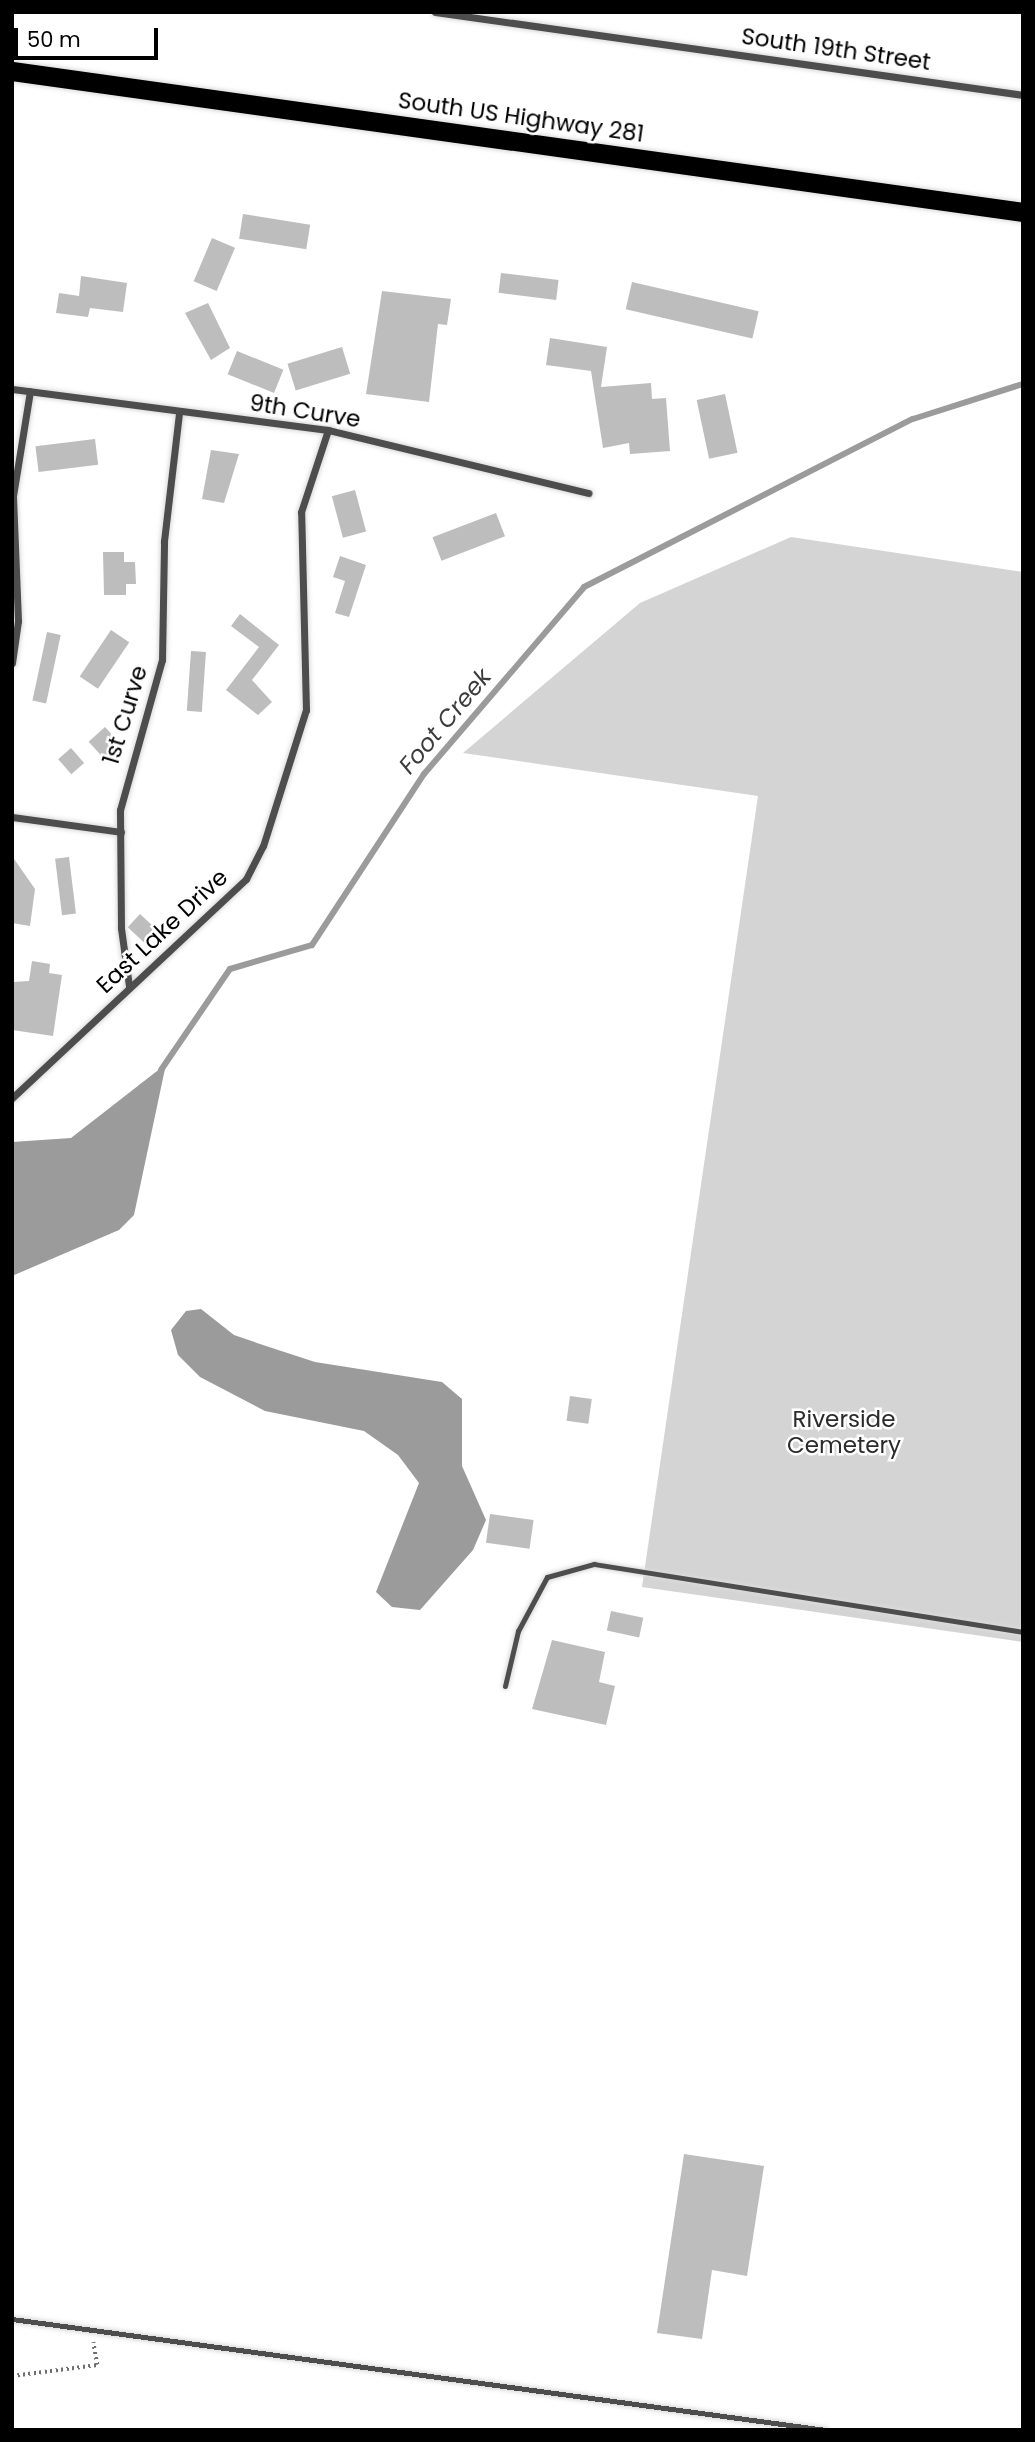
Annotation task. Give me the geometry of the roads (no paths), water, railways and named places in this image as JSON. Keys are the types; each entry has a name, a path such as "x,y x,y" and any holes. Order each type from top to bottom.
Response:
{"highway":[{"name":"South US Highway 281","path":"12,71 1023,212"}],"street":[{"name":"South 19th Street","path":"435,12 1023,95"},
{"name":"9th Curve","path":"12,389 180,413 328,430 588,493"},
{"path":"12,663 18,621 13,496 30,391"},
{"name":"1st Curve","path":"130,986 121,928 121,832 129,764 162,660 164,541 180,413"},
{"name":"East Lake Drive","path":"12,1098 246,879 263,846 306,710 301,512 328,430"},
{"path":"12,817 121,832"}],"lane":[{"path":"505,1686 518,1631 547,1577 581,1565 1023,1632"},
{"path":"12,2319 825,2430"}],"waterway":[{"name":"Foot Creek","path":"161,1070 230,969 312,945 424,774 584,587 913,419 1023,384"}],"park label":[{"name":"Riverside Cemetery","path":"844,1432"}]}
